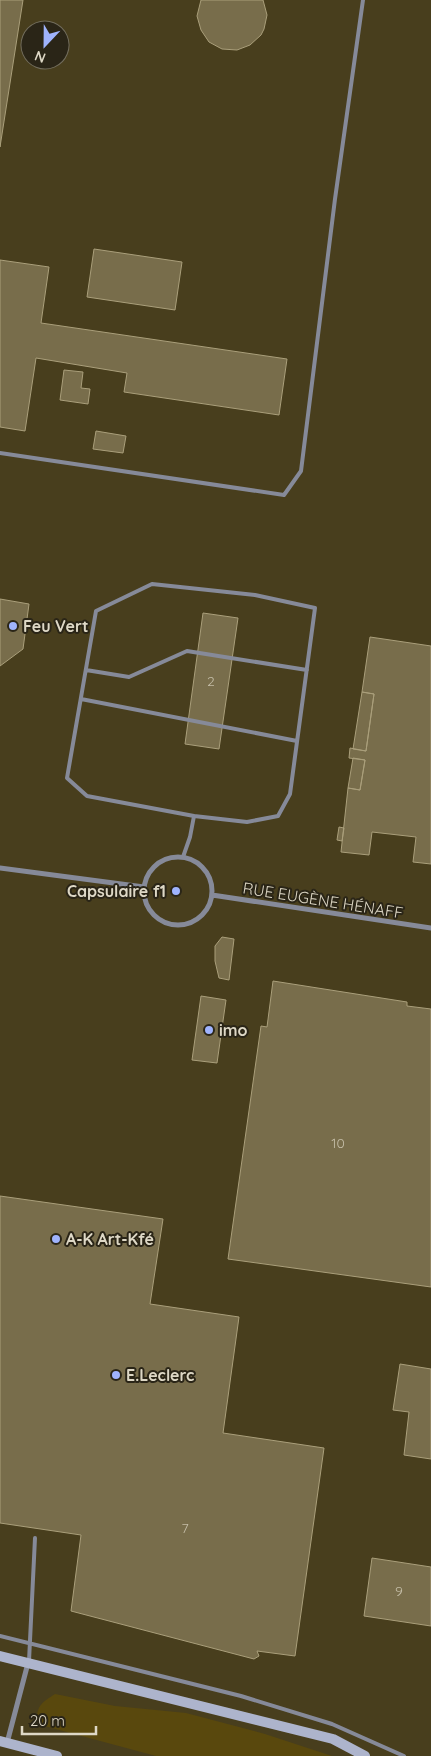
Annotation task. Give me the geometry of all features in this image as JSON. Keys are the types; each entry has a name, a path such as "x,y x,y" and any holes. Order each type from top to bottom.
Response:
{"main road":[{"path":"0,1656 333,1739 366,1756"},
{"path":"4,1742 57,1756"}],"street":[{"path":"172,857 183,857 191,859 205,870 212,886 212,895 209,905 203,914 185,924 174,925 160,919 148,908 144,888 152,868 161,861 172,857"},
{"path":"0,868 144,888"},
{"name":"RUE EUGÈNE HÉNAFF","path":"212,895 431,928"},
{"path":"4,1742 28,1663"}],"lane":[{"path":"0,453 284,495 301,471 335,199 363,0"},
{"path":"152,584 255,595 315,608 307,670 290,794 278,816 248,822 194,816 87,796 67,778 96,611 152,584"},
{"path":"86,670 129,677 187,651 307,670"},
{"path":"80,699 297,741"},
{"path":"183,857 190,837 194,816"},
{"path":"28,1663 35,1538"},
{"path":"0,1636 241,1696 332,1724 404,1756"}],"shaded area":[{"path":"55,1694 115,1706 186,1713 265,1734 332,1756 156,1756 37,1724 37,1713 40,1706"}],"building":[{"path":"0,0 23,0 0,147"},
{"path":"201,0 263,0 267,15 261,35 250,45 237,50 222,49 209,42 201,30 197,16"},
{"path":"94,249 182,262 175,310 87,297"},
{"path":"0,260 49,267 41,323 287,359 279,415 124,392 127,373 36,358 25,431 0,427"},
{"path":"64,370 83,372 81,388 90,389 88,404 60,400"},
{"path":"96,431 126,436 123,453 93,449"},
{"name":"Feu Vert","path":"0,599 29,604 23,649 0,666"},
{"path":"203,613 238,618 219,749 185,744"},
{"path":"370,637 431,646 431,864 413,862 416,837 372,832 369,855 341,852 348,788 360,790 365,760 349,758 350,748 366,751 374,694 362,692"},
{"path":"362,692 374,694 366,751 353,749"},
{"path":"353,758 365,760 360,790 348,788"},
{"path":"339,827 344,828 342,841 337,840"},
{"path":"222,937 234,939 229,980 219,978 215,961 215,946"},
{"path":"273,981 407,1002 407,1006 431,1009 431,1287 228,1259 261,1026 267,1027"},
{"name":"imo","path":"201,996 226,1000 217,1063 192,1060"},
{"name":"E.Leclerc","path":"0,1196 163,1219 150,1304 239,1317 223,1433 324,1448 295,1656 257,1651 259,1656 254,1659 71,1611 81,1535 0,1523"},
{"path":"400,1364 431,1369 431,1459 404,1455 409,1412 393,1410"},
{"path":"372,1558 431,1567 431,1626 364,1616"}],"place":[{"name":"Feu Vert","path":"13,626"},
{"name":"Capsulaire f1","path":"176,891"},
{"name":"imo","path":"209,1030"},
{"name":"A-K Art-Kfé","path":"56,1239"},
{"name":"E.Leclerc","path":"116,1375"}]}
